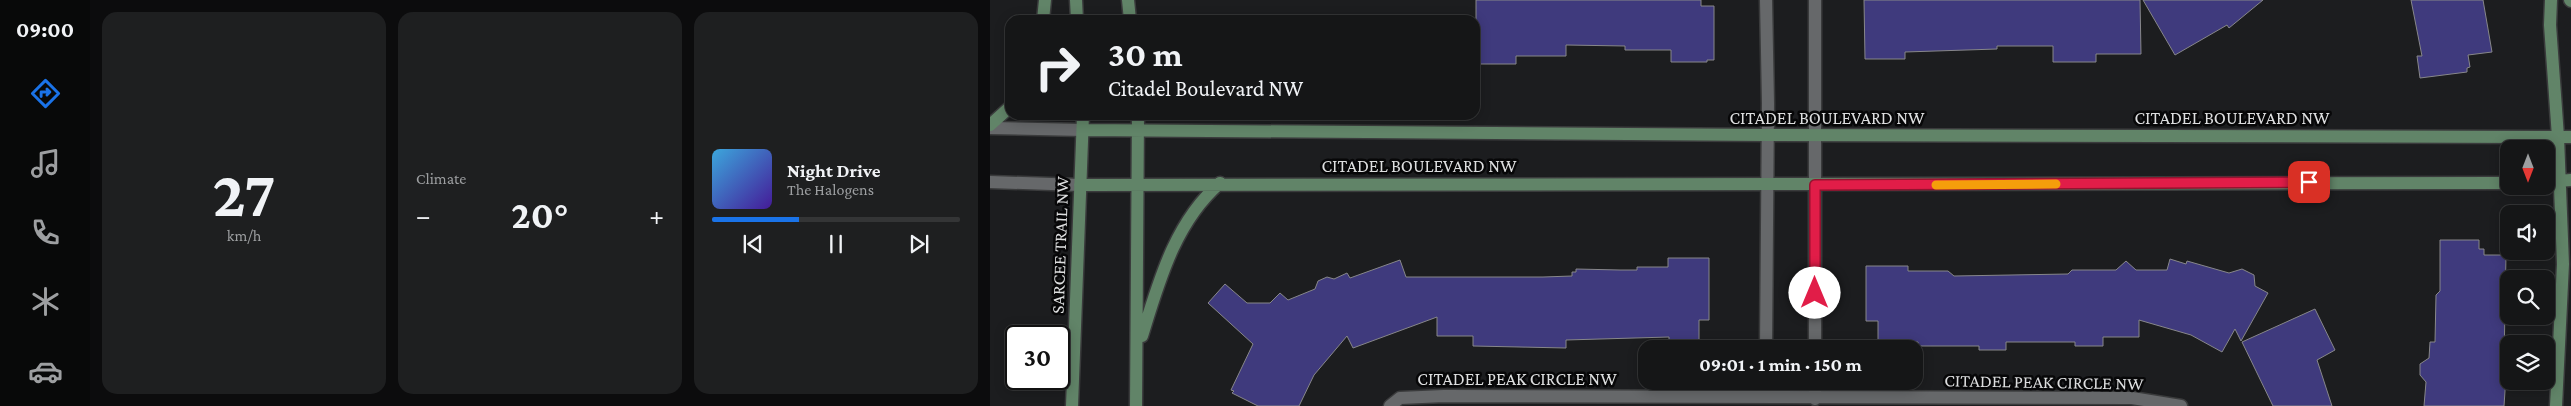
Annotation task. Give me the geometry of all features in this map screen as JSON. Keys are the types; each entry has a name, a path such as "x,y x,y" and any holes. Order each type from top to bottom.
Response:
{"street":[{"path":"1044,15 1045,0"},
{"path":"1076,0 1077,15"},
{"path":"1128,0 1130,15"},
{"path":"1766,0 1766,340"},
{"path":"1815,0 1815,340"},
{"path":"2551,0 2550,25 2565,137 2563,264 2556,406"},
{"path":"990,127 1005,112"},
{"name":"SARCEE TRAIL NW","path":"1072,406 1083,120"},
{"path":"1136,406 1139,120"},
{"path":"990,127 1083,130"},
{"name":"CITADEL BOULEVARD NW","path":"1083,130 1767,135 2565,137"},
{"path":"990,182 1080,185"},
{"path":"1138,350 1164,264 1203,198 1220,183"},
{"name":"CITADEL BOULEVARD NW","path":"1080,185 1220,183 1815,185 2500,183"},
{"path":"1766,390 1766,397"},
{"path":"1815,390 1815,399"},
{"name":"CITADEL PEAK CIRCLE NW","path":"1390,406 1400,398 1444,396 1766,397 1815,399 2132,398 2181,406"}],"building":[{"path":"1476,0 1701,0 1701,6 1714,6 1714,60 1707,60 1707,62 1671,62 1671,50 1625,50 1625,46 1566,45 1566,56 1516,56 1516,64 1480,64 1480,15 1476,15"},
{"path":"1864,0 2140,0 2141,54 2096,54 2096,62 2053,62 2053,46 1997,46 1997,49 1905,52 1905,59 1865,59"},
{"path":"2143,0 2263,0 2229,28 2227,25 2175,55"},
{"path":"2411,0 2483,0 2492,52 2468,55 2470,67 2467,68 2467,72 2420,78 2417,56 2422,56"},
{"path":"2440,240 2479,240 2479,249 2484,249 2484,255 2500,255 2500,260 2506,260 2506,270 2500,270 2500,325 2505,325 2504,335 2500,335 2500,390 2505,390 2504,406 2424,406 2426,382 2420,375 2420,364 2429,358 2430,342 2435,342 2436,295 2440,291"},
{"path":"1668,258 1709,258 1709,320 1699,320 1699,340 1669,340 1669,337 1566,340 1566,348 1473,346 1473,336 1437,336 1437,317 1353,348 1347,336 1314,375 1299,406 1258,406 1232,393 1234,391 1231,390 1253,344 1208,303 1225,284 1247,303 1270,303 1280,293 1288,300 1315,289 1318,281 1327,277 1334,279 1347,273 1350,278 1400,260 1406,277 1572,276 1572,272 1576,272 1576,269 1637,270 1637,267 1668,267"},
{"path":"2170,259 2186,264 2187,261 2229,273 2242,269 2254,275 2255,286 2268,293 2241,341 2235,329 2222,352 2191,335 2139,320 2139,337 2103,337 2103,346 2075,346 2075,342 2006,342 2006,350 1979,350 1979,346 1923,346 1923,340 1878,340 1878,321 1866,321 1866,266 1908,266 1908,271 1948,271 1954,276 2068,274 2072,270 2116,270 2126,261 2136,270 2167,270"},
{"path":"2315,309 2335,350 2317,360 2332,406 2273,406 2242,342"}],"slow traffic":[{"path":"1936,185 2056,184"}],"route":[{"path":"1815,293 1815,185 2309,182"}]}
